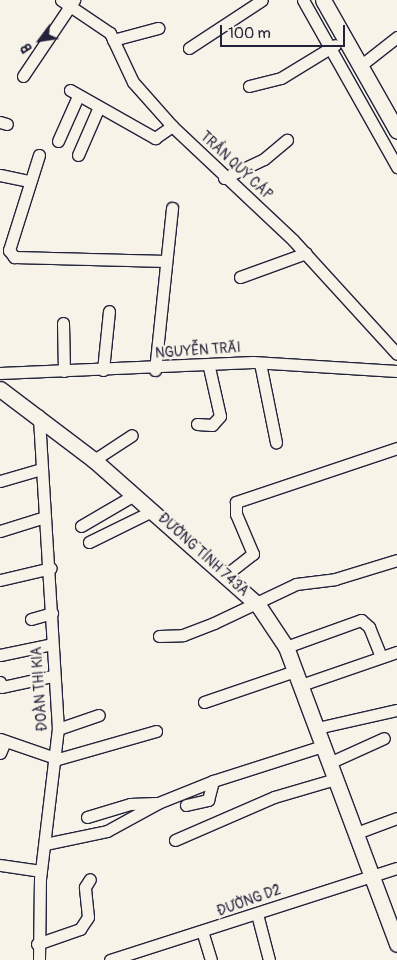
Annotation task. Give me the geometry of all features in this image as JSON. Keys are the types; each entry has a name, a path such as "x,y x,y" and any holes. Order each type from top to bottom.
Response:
{"main road":[{"path":"323,0 397,131"},
{"name":"ĐƯỜNG TỈNH 743A","path":"0,389 39,416 94,460 227,574 258,606 286,647 334,778 359,832 397,944"}],"street":[{"path":"188,48 262,0"},
{"path":"303,0 397,166"},
{"path":"23,76 68,2"},
{"name":"TRẦN QUÝ CÁP","path":"68,2 104,28 113,40 133,82 172,126 224,178 306,253 397,354"},
{"path":"113,40 158,28"},
{"path":"360,66 397,37"},
{"path":"249,86 267,78 281,78 345,38"},
{"path":"58,141 74,93 98,109 155,138 172,126"},
{"path":"78,155 98,109"},
{"path":"224,178 264,159 287,140"},
{"path":"39,154 9,250 14,258 166,261"},
{"path":"0,175 29,181"},
{"path":"155,370 172,208"},
{"path":"240,277 306,253"},
{"path":"102,370 109,311"},
{"path":"63,323 64,371"},
{"path":"260,363 276,442"},
{"name":"NGUYỄN TRÃI","path":"0,373 155,370 260,363 397,371"},
{"path":"197,424 212,425 220,416 209,366"},
{"name":"ĐOÀN THỊ KIA","path":"39,416 41,469 51,568 52,676 58,729 58,759 41,871 37,944 39,960"},
{"path":"94,460 132,435"},
{"path":"227,574 253,554 236,514 236,502 397,448"},
{"path":"0,481 41,469"},
{"path":"81,526 134,495"},
{"path":"88,542 152,511"},
{"path":"0,531 46,517"},
{"path":"159,636 183,635 258,606 296,584 335,579 397,560"},
{"path":"0,580 51,568"},
{"path":"31,619 52,613"},
{"path":"286,647 360,620 369,627 381,657"},
{"path":"0,655 52,644"},
{"path":"204,702 397,652"},
{"path":"1,686 52,676"},
{"path":"317,728 397,710"},
{"path":"58,729 99,715"},
{"path":"0,754 2,740 58,759 156,731"},
{"path":"329,763 384,738"},
{"path":"46,844 106,831 158,803 213,781 323,746"},
{"path":"176,840 274,797 334,778"},
{"path":"186,805 208,800 213,781"},
{"path":"86,817 130,804 158,803"},
{"path":"359,832 397,818"},
{"path":"0,865 41,871"},
{"name":"ĐƯỜNG D2","path":"110,960 149,955 257,914 373,874 397,868"},
{"path":"37,944 80,929 88,917 85,888 90,880"},
{"path":"257,914 269,960"},
{"path":"203,934 211,960"}]}
